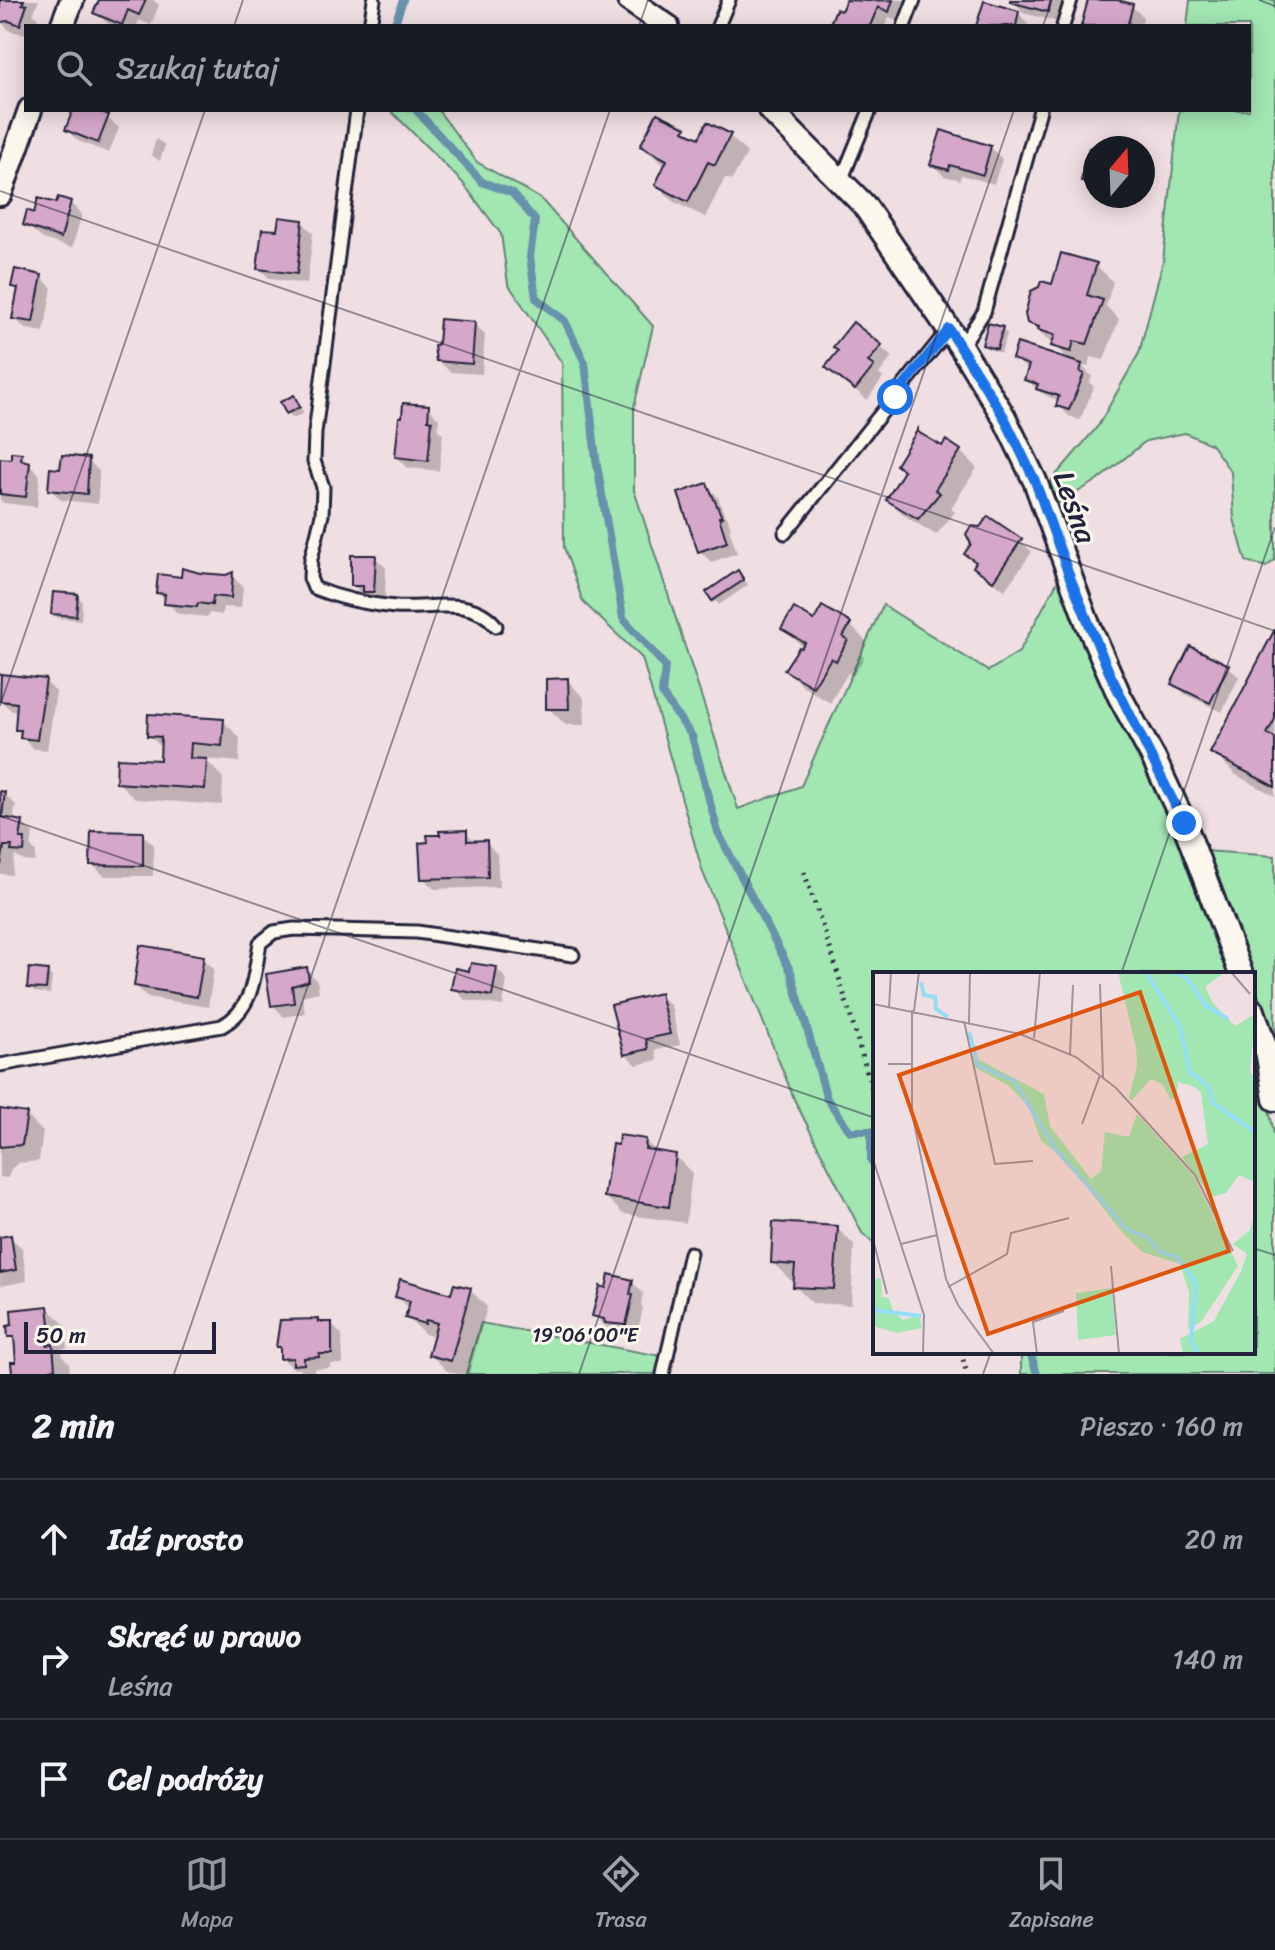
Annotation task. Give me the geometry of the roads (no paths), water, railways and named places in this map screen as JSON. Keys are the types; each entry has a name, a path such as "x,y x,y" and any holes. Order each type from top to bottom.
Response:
{"street":[{"path":"63,24 72,0"},
{"path":"629,0 664,24"},
{"path":"0,194 29,112"},
{"name":"Leśna","path":"772,112 864,205 955,338 1004,417 1035,481 1087,622 1120,697 1184,823 1240,972"},
{"path":"1255,1017 1268,1056 1275,1099"}],"lane":[{"path":"370,24 374,0"},
{"path":"719,24 729,0"},
{"path":"905,24 914,0"},
{"path":"1064,24 1071,0"},
{"path":"357,112 315,433 314,461 323,487 322,515 311,559 310,578 314,588 346,601 398,608 451,606 472,609 487,614 496,626"},
{"path":"841,181 869,112"},
{"path":"785,533 955,338 984,312 1039,112"},
{"path":"0,1065 222,1026 235,1019 246,1006 260,943 274,932 294,929 417,932 573,955"},
{"path":"663,1374 690,1253"}],"waterway":[{"path":"395,24 403,0"},
{"path":"418,112 482,182 512,193 535,220 530,257 536,298 565,321 585,363 596,459 623,618 665,666 662,694 692,736 718,832 791,972 827,1099 850,1131 871,1131 873,1162"},
{"path":"1031,1354 1037,1374"}]}
